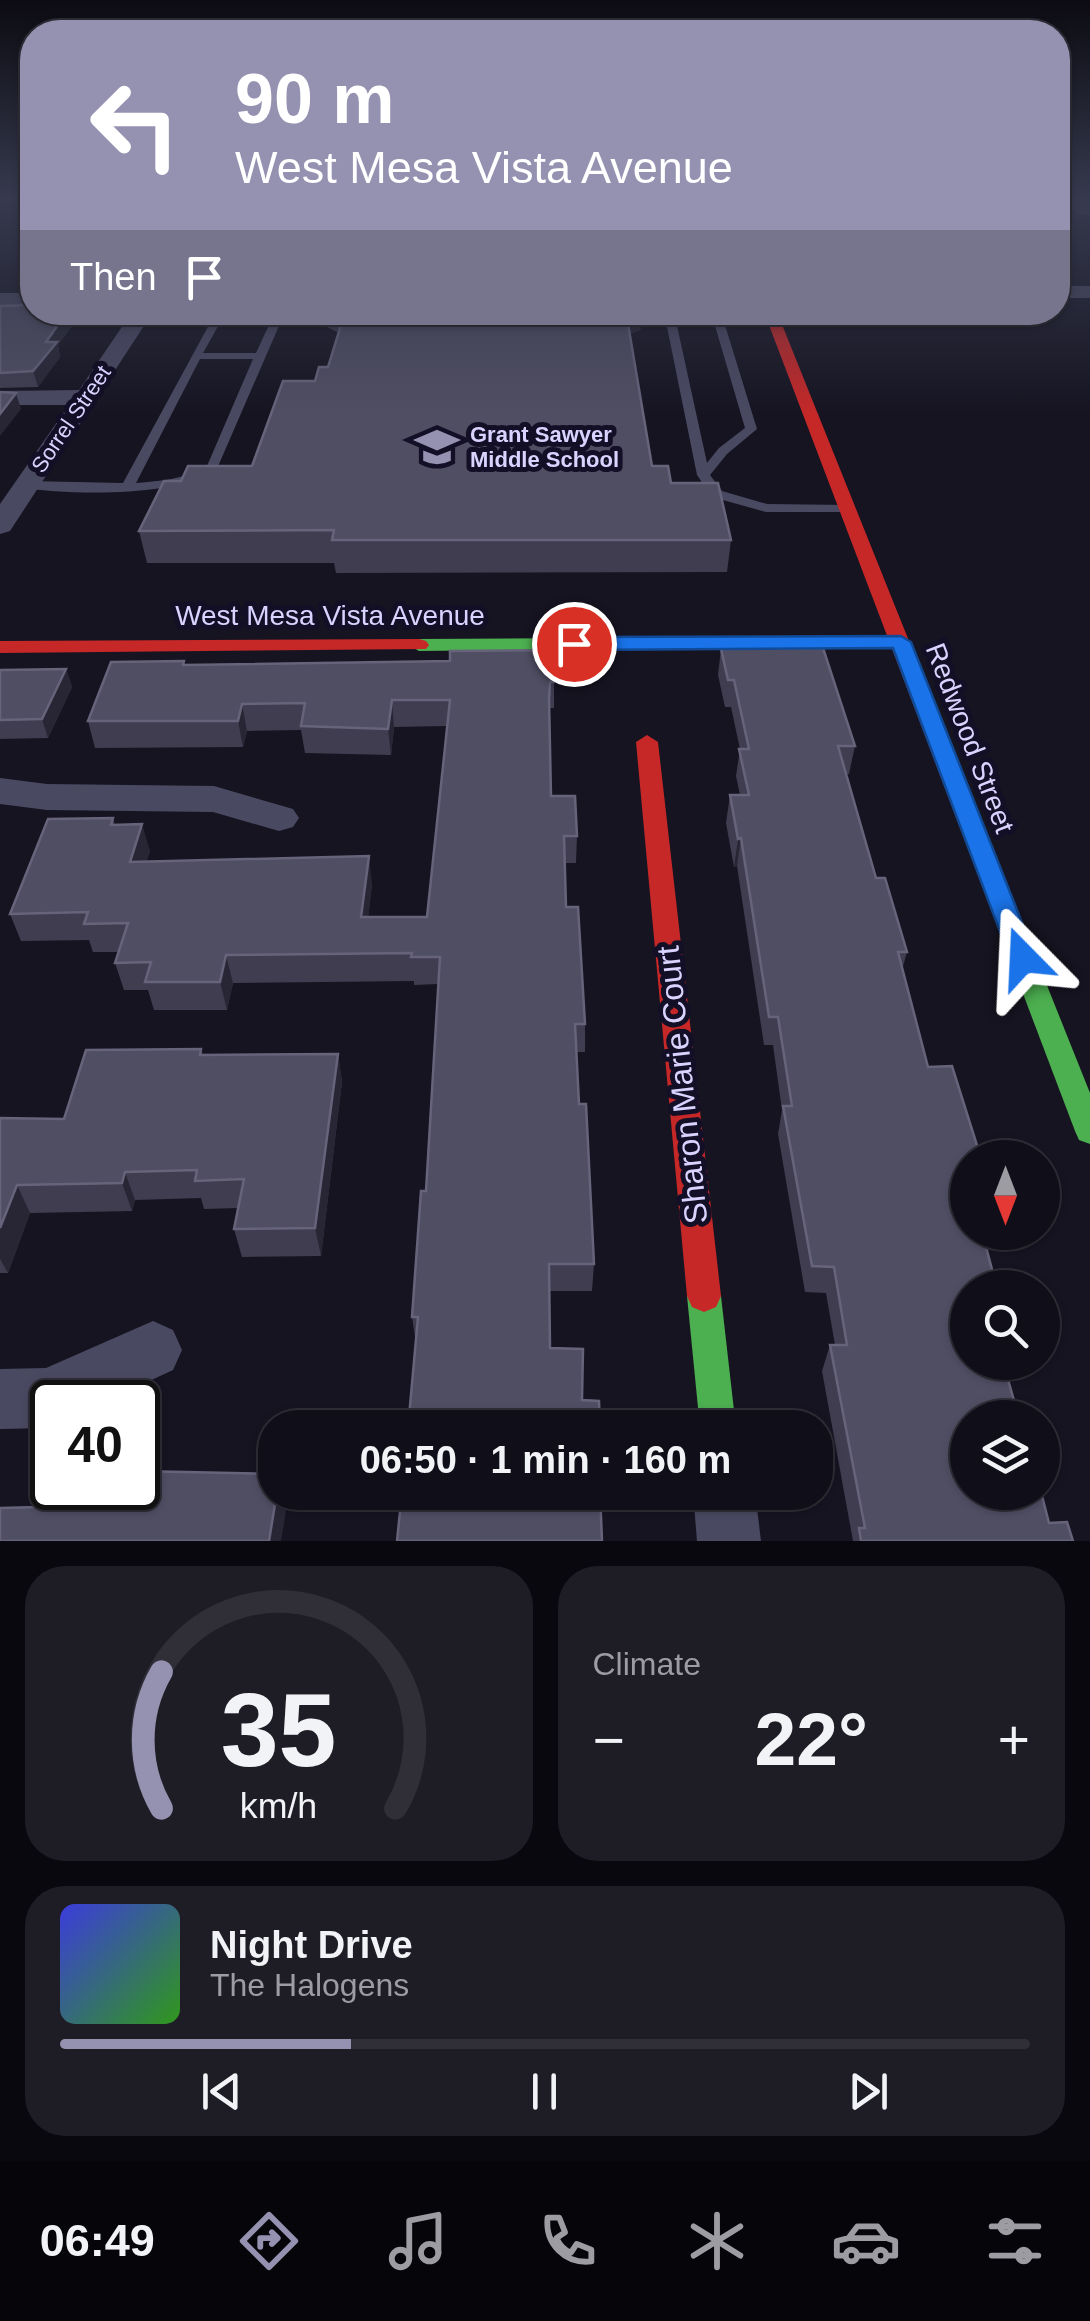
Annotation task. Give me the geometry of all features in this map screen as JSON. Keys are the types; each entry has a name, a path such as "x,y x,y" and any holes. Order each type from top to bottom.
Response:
{"street":[{"name":"Sorrel Street","path":"0,526 134,325"},
{"name":"Redwood Street","path":"775,325 1090,1131"},
{"path":"0,398 85,397"},
{"name":"West Mesa Vista Avenue","path":"0,647 901,642"},
{"name":"Sharon Marie Court","path":"647,742 716,1410"},
{"path":"0,791 47,797 214,799 280,818"},
{"path":"0,1400 47,1398 153,1350"},
{"path":"726,1510 729,1541"}],"lane":[{"path":"129,484 214,325"},
{"path":"26,485 188,482 209,472 274,325"},
{"path":"672,325 703,475 717,494 766,508 848,509"},
{"path":"703,475 751,429 720,325"},
{"path":"196,356 260,356"}],"building":[{"path":"20,305 20,325 58,325 46,342 57,342 33,371 0,373 0,306"},
{"path":"341,325 628,325 652,466 668,466 671,483 718,483 731,540 332,540 334,530 139,531 164,481 181,481 188,466 252,466 283,381 315,381 319,367 328,367"},
{"path":"0,392 16,393 0,414"},
{"path":"823,648 855,746 838,746 876,878 885,878 907,952 898,952 928,1067 952,1066 975,1140 950,1140 950,1250 987,1250 992,1270 950,1270 950,1380 1008,1380 1014,1400 950,1400 950,1510 1046,1510 1049,1523 1067,1522 1073,1541 861,1541 859,1528 865,1528 830,1345 847,1345 834,1267 812,1266 783,1106 792,1106 778,1017 769,1017 741,838 738,839 730,795 749,795 739,749 749,749 734,680 728,680 721,649"},
{"path":"553,650 554,682 550,682 549,699 551,796 575,796 577,836 564,836 566,907 578,907 585,1024 575,1024 579,1104 586,1104 594,1264 549,1264 550,1348 583,1349 582,1400 599,1401 599,1410 410,1410 418,1317 412,1317 421,1191 426,1191 440,957 411,957 412,953 226,955 220,982 145,982 151,962 115,963 128,923 84,924 88,912 10,914 48,819 113,818 111,825 142,824 130,862 369,856 361,917 427,917 450,700 392,700 388,729 301,726 305,703 242,704 238,721 88,721 111,662 184,661 183,665 450,661 450,651"},
{"path":"66,669 42,719 0,720 0,670"},
{"path":"201,1049 200,1055 338,1054 315,1228 234,1229 244,1179 195,1181 197,1170 125,1172 122,1183 17,1185 0,1228 0,1118 64,1119 86,1050"},
{"path":"160,1471 258,1474 258,1510 274,1510 269,1541 0,1541 0,1508 160,1510"},
{"path":"400,1510 601,1510 602,1541 397,1541"}],"traffic: fast":[{"path":"419,645 901,642"},
{"path":"976,838 1090,1131"},
{"path":"704,1296 716,1410"}],"traffic: jam":[{"path":"775,325 976,838"},
{"path":"0,647 419,645"},
{"path":"647,742 704,1296"}],"place":[{"name":"Grant Sawyer Middle School","path":"437,447"}],"route":[{"path":"574,644 901,642 1023,958"}]}
